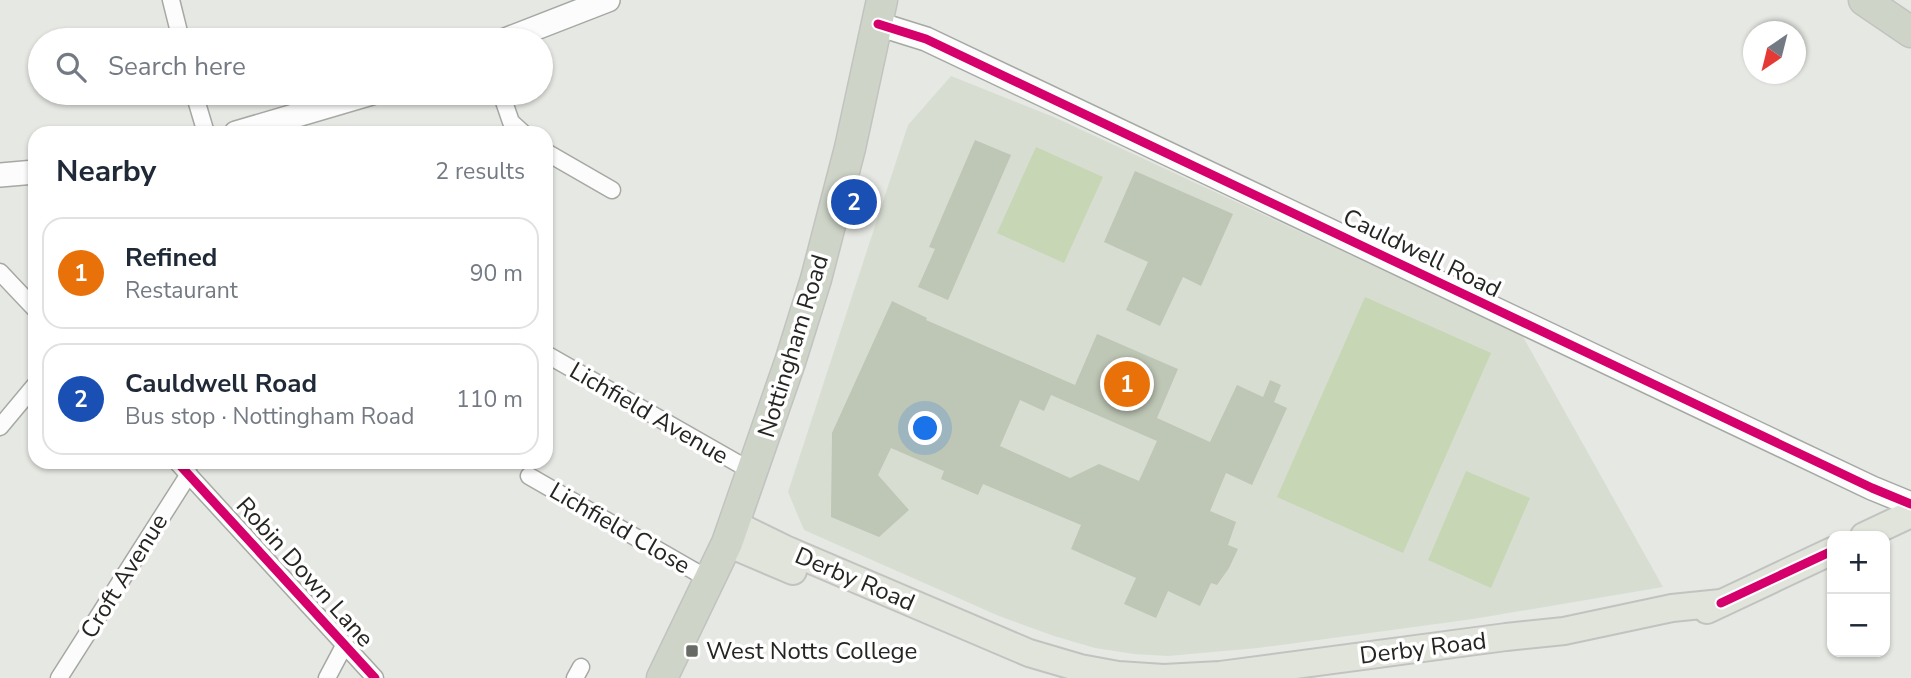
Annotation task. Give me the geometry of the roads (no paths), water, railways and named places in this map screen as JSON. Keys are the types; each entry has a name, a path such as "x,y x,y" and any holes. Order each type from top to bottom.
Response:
{"highway":[{"path":"1864,0 1911,32"},
{"name":"Nottingham Road","path":"662,678 731,534 816,279 850,148 880,6"}],"main road":[{"path":"1875,531 1911,514"},
{"name":"Derby Road","path":"731,534 785,549 1029,653 1080,668 1118,675 1164,678 1220,675 1564,631 1672,608 1721,603"},
{"name":"Derby Road","path":"731,534 1007,663 1061,678"},
{"name":"Derby Road","path":"1306,678 1556,648 1684,621 1827,553"}],"street":[{"path":"171,0 178,28"},
{"path":"537,28 608,0"},
{"name":"Cauldwell Road","path":"880,6 926,38 1463,295 1911,504"},
{"path":"198,105 204,126"},
{"path":"260,126 331,105"},
{"path":"505,105 510,122 515,126"},
{"path":"553,156 612,190"},
{"path":"0,175 28,173"},
{"path":"0,272 28,302"},
{"name":"Lichfield Avenue","path":"553,358 753,472"},
{"path":"0,427 28,393"},
{"name":"Robin Down Lane","path":"184,469 375,678"},
{"name":"Croft Avenue","path":"59,678 189,474"},
{"name":"Lichfield Close","path":"529,476 710,580"},
{"path":"327,678 345,644"}],"place":[{"name":"Cauldwell Road","path":"854,202"},
{"name":"Refined","path":"1127,384"},
{"name":"West Notts College","path":"692,651"}]}
